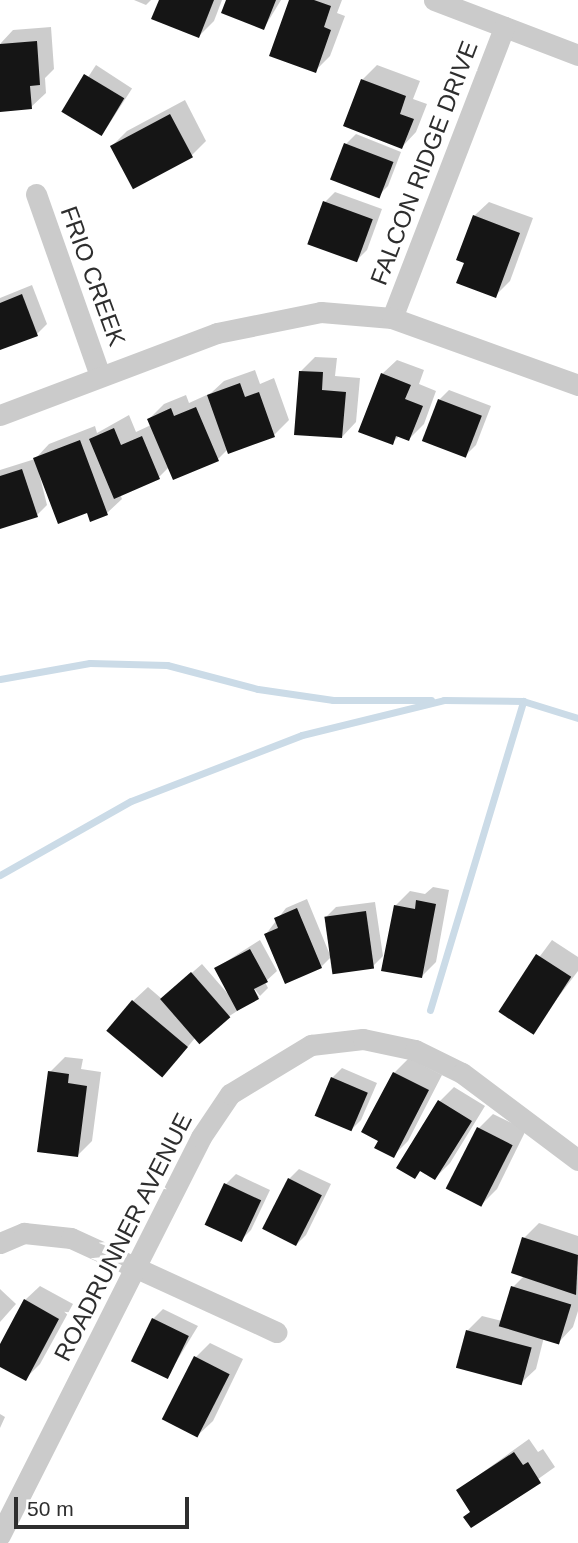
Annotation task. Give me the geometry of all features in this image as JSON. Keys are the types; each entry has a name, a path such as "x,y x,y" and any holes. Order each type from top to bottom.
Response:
{"street":[{"path":"434,0 578,55"},
{"name":"FALCON RIDGE DRIVE","path":"392,318 504,27"},
{"name":"FRIO CREEK","path":"36,194 100,376"},
{"path":"0,415 216,333 303,314 392,318 578,385"},
{"name":"ROADRUNNER AVENUE","path":"0,1535 201,1137 230,1094 312,1045 363,1039 415,1050 462,1073 578,1160"},
{"path":"0,1243 24,1233 50,1233 136,1268 275,1332"}],"building":[{"path":"159,0 214,0 199,38 151,19"},
{"path":"226,0 276,0 264,30 221,13"},
{"path":"289,0 314,0 331,6 324,27 331,30 316,73 269,56"},
{"path":"37,41 40,85 30,86 32,109 0,112 0,44"},
{"path":"84,74 124,98 102,136 61,112"},
{"path":"361,79 406,96 400,114 414,119 402,149 343,126"},
{"path":"170,114 193,157 133,189 110,146"},
{"path":"344,143 393,162 380,198 330,179"},
{"path":"323,201 373,219 357,262 307,244"},
{"path":"473,215 520,233 496,298 456,283 464,263 456,260"},
{"path":"22,294 38,336 0,350 0,303"},
{"path":"299,371 323,372 322,390 346,392 342,438 294,435"},
{"path":"381,373 411,385 405,399 423,406 409,441 396,436 393,445 358,432"},
{"path":"240,383 245,397 259,392 275,437 228,454 207,395"},
{"path":"438,399 482,416 466,458 422,441"},
{"path":"196,407 219,461 173,480 147,419 171,408 174,416"},
{"path":"114,428 121,445 142,436 160,479 114,499 89,439"},
{"path":"80,440 108,515 90,522 87,513 58,524 33,458"},
{"path":"22,469 38,517 0,529 0,476"},
{"path":"416,900 436,904 422,978 381,971 394,905 415,909"},
{"path":"297,908 322,968 285,984 264,934 278,928 274,918"},
{"path":"366,911 374,968 332,974 324,917"},
{"path":"250,949 268,982 254,989 259,999 237,1011 214,968"},
{"path":"536,954 571,977 534,1035 498,1012"},
{"path":"191,972 230,1017 199,1044 160,999"},
{"path":"132,1000 188,1047 162,1078 106,1031"},
{"path":"48,1071 69,1074 68,1083 87,1086 78,1157 37,1152"},
{"path":"393,1072 429,1090 394,1158 374,1148 378,1141 361,1132"},
{"path":"331,1077 368,1093 351,1131 315,1116"},
{"path":"438,1100 472,1121 435,1180 420,1171 415,1179 396,1168"},
{"path":"477,1127 513,1145 481,1207 446,1188"},
{"path":"288,1178 322,1195 296,1246 262,1229"},
{"path":"224,1183 261,1200 242,1242 205,1225"},
{"path":"522,1237 578,1255 576,1295 511,1273"},
{"path":"511,1286 571,1304 559,1345 499,1326"},
{"path":"24,1299 59,1319 26,1381 0,1367 0,1344"},
{"path":"152,1318 189,1336 168,1379 131,1361"},
{"path":"466,1330 532,1348 522,1385 456,1368"},
{"path":"194,1356 230,1374 197,1437 162,1419"},
{"path":"514,1452 523,1465 528,1462 541,1483 471,1528 463,1517 470,1512 456,1490"}],"waterway":[{"path":"0,679 90,663 167,665 258,689 333,700 431,700"},
{"path":"0,875 131,801 302,735 444,700 523,701 578,718"},
{"path":"430,1010 523,701"}]}
